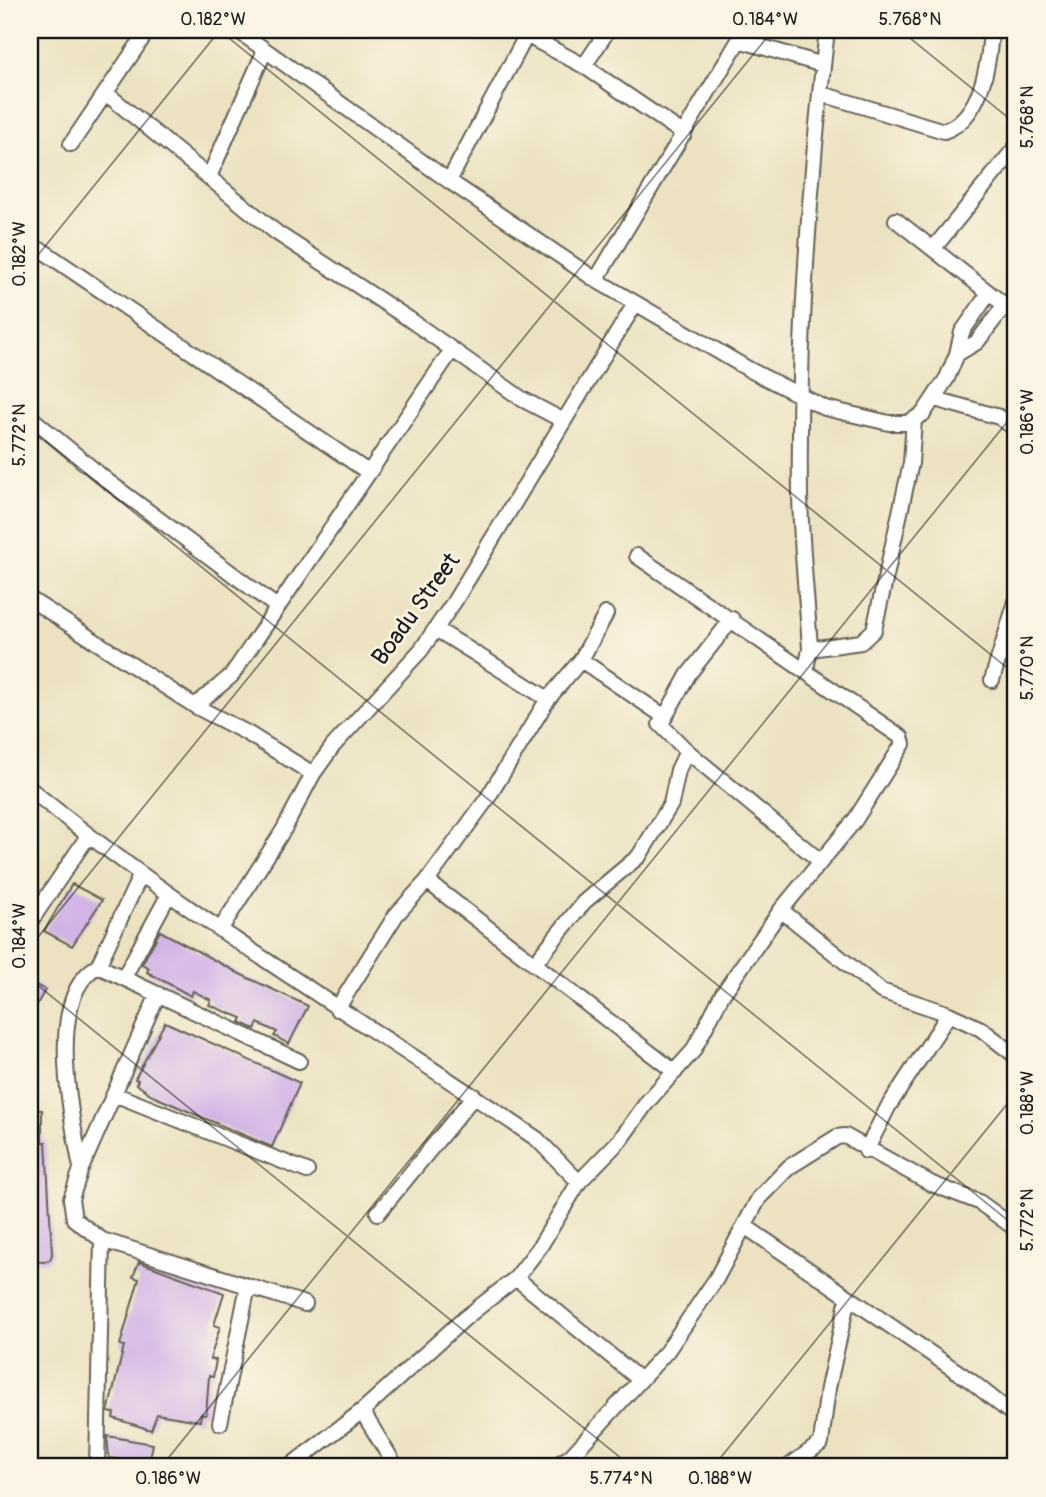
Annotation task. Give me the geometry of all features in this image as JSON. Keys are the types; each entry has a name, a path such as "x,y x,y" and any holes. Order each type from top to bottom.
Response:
{"street":[{"path":"71,144 148,30"},
{"path":"237,30 449,181 596,280 825,408 889,423 907,423 923,414 935,399 957,354 962,332 989,293"},
{"path":"584,66 608,30"},
{"path":"806,669 810,649 800,499 801,396 807,236 827,30"},
{"path":"822,94 944,131 956,127 970,109 989,65 991,30"},
{"path":"449,181 521,33 584,66 684,134"},
{"path":"596,280 744,35 822,65"},
{"path":"209,177 265,50"},
{"path":"107,94 278,233 522,399 564,421"},
{"path":"933,249 1011,165 1016,147"},
{"path":"897,220 1011,310 977,342 957,354"},
{"path":"30,247 43,251 337,448 368,472"},
{"name":"Boadu Street","path":"220,930 284,829 313,774 333,746 421,650 436,629 635,304"},
{"path":"195,706 224,684 452,350"},
{"path":"935,399 999,417 1016,429"},
{"path":"30,417 106,480 277,607"},
{"path":"810,649 861,642 874,630 911,463 914,419"},
{"path":"289,1467 362,1411 465,1318 516,1278 539,1248 579,1182 620,1140 648,1101 693,1051 722,995 781,910 855,820 903,744 901,737 806,669 637,555"},
{"path":"30,598 195,706 247,733 313,774"},
{"path":"992,680 1016,601"},
{"path":"337,1009 396,915 427,881 488,799 548,699 581,660 606,614"},
{"path":"732,620 688,675 660,724 687,751 820,861"},
{"path":"436,629 548,699"},
{"path":"581,660 665,717"},
{"path":"534,964 584,902 639,856 671,804 678,770 687,751"},
{"path":"30,789 88,836 220,930 537,1139 579,1182"},
{"path":"30,922 88,836"},
{"path":"81,1169 66,1086 64,1040 77,990 90,970 98,966 141,874"},
{"path":"427,881 675,1072"},
{"path":"124,978 169,894"},
{"path":"781,910 881,991 949,1014 981,1029 1016,1056"},
{"path":"98,966 299,1061"},
{"path":"158,994 81,1169 71,1199 74,1219 102,1240 305,1304"},
{"path":"866,1151 888,1107 949,1014"},
{"path":"114,1094 307,1171"},
{"path":"378,1213 474,1096"},
{"path":"553,1467 574,1462 639,1379 676,1338 716,1279 760,1198 789,1167 822,1145 845,1136 866,1151 932,1184 979,1202 1016,1229"},
{"path":"746,1227 971,1381 1016,1417"},
{"path":"97,1467 102,1240"},
{"path":"516,1278 639,1379"},
{"path":"220,1423 248,1286"},
{"path":"788,1467 821,1443 828,1388 848,1298"},
{"path":"362,1411 396,1467"}],"building":[{"path":"72,884 102,900 72,946 44,931"},
{"path":"160,931 242,975 308,1006 289,1044 274,1036 277,1032 258,1023 255,1029 240,1022 242,1018 209,1005 211,1000 193,991 191,996 147,972 149,968 142,964"},
{"path":"30,982 45,990 30,1017"},
{"path":"165,1022 300,1083 272,1147 155,1097 136,1084 138,1080 135,1079"},
{"path":"30,1110 42,1110 42,1142 46,1142 52,1254 50,1260 44,1262 30,1261"},
{"path":"139,1262 224,1293 214,1325 220,1327 210,1359 216,1360 213,1377 209,1376 206,1415 201,1414 200,1421 157,1414 151,1430 113,1418 114,1413 108,1412 124,1346 120,1345 139,1279 133,1277"},
{"path":"107,1436 153,1444 148,1467 109,1458"}]}
